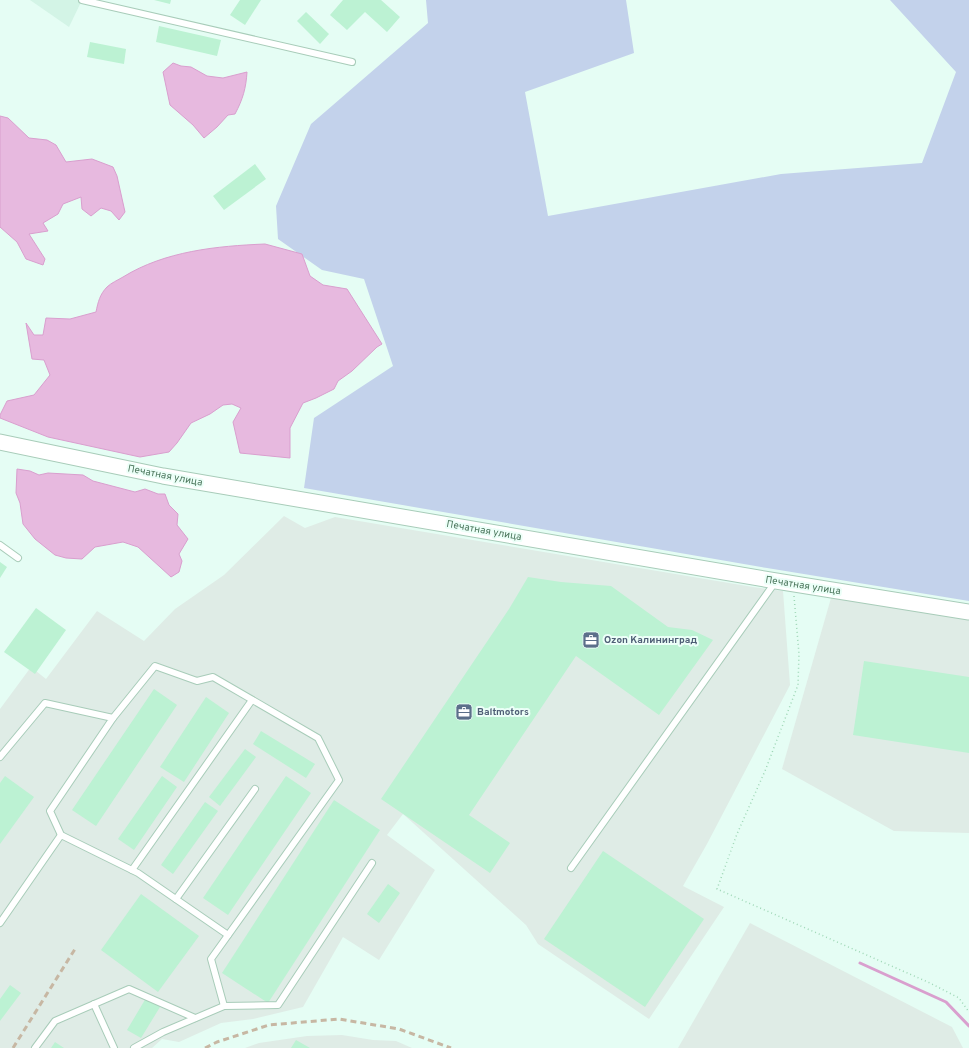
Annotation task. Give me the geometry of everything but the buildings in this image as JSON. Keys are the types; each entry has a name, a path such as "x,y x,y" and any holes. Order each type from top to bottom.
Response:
{"street":[{"name":"Печатная улица","path":"0,442 163,476 776,582 969,612"}],"lane":[{"path":"82,0 352,62"},
{"path":"0,545 18,558"},
{"path":"571,868 776,582"},
{"path":"224,1006 211,959 339,780 318,738 213,677 197,681 155,666 113,718 50,811 61,835 138,873 228,935"},
{"path":"132,870 252,700"},
{"path":"0,757 45,704 113,718"},
{"path":"176,899 255,789"},
{"path":"0,923 61,835"},
{"path":"134,1048 163,1032 224,1006 278,1005 372,863"},
{"path":"35,1048 55,1021 129,989 195,1018"},
{"path":"94,1004 114,1048"}],"path":[{"path":"793,584 799,654 798,685 765,772 737,834 717,889 930,983 959,998 969,1012"}],"shaded area":[{"path":"30,0 82,0 69,27"},
{"path":"426,0 626,0 634,53 525,92 548,216 781,174 922,163 956,72 890,0 969,0 969,601 767,568 304,488 314,418 393,366 364,279 322,270 278,239 276,206 311,124 428,23"},
{"path":"173,63 191,67 207,76 223,78 247,72 244,93 235,114 228,115 204,138 193,125 170,105 163,72"},
{"path":"0,116 8,118 29,138 47,140 56,145 66,162 92,159 113,167 117,176 125,212 119,220 111,211 101,208 91,216 82,209 81,197 63,204 58,214 43,223 48,231 29,234 45,259 43,265 26,259 17,242 0,227"},
{"path":"265,244 302,254 310,276 323,285 347,289 382,344 352,371 338,381 334,389 303,403 290,428 290,458 240,453 233,422 241,408 232,404 223,405 210,414 191,423 169,452 140,457 48,437 0,418 7,401 34,395 50,375 44,360 32,359 26,323 34,335 43,335 46,318 70,319 96,312 101,295 109,286 139,268 156,261 210,248"},
{"path":"17,469 30,471 39,475 48,473 83,475 93,481 135,492 145,489 158,494 165,494 169,505 178,514 177,525 188,539 179,554 182,561 179,572 171,577 138,547 123,542 95,547 82,559 66,558 55,555 35,539 23,524 20,503 16,493"},
{"path":"284,516 305,528 335,517 783,591 790,685 707,844 683,886 724,907 649,1019 538,944 526,925 403,814 387,835 435,870 379,960 343,937 303,1007 253,1019 221,1023 179,1042 162,1039 152,1048 0,1048 0,709 31,667 46,679 97,611 144,641 175,609 224,575"},
{"path":"833,591 969,614 969,833 894,831 782,769"},
{"path":"750,923 952,1027 963,1048 678,1048"},
{"path":"342,1035 373,1040 396,1041 412,1048 245,1048 259,1043 307,1036"}],"waterway":[{"path":"860,963 946,1002 969,1026"}],"railway":[{"path":"13,1048 75,949"},
{"path":"205,1048 217,1042 269,1025 339,1019 399,1029 451,1048"}],"place":[{"name":"Ozon Калининград","path":"591,640"},
{"name":"Baltmotors","path":"464,712"}]}
